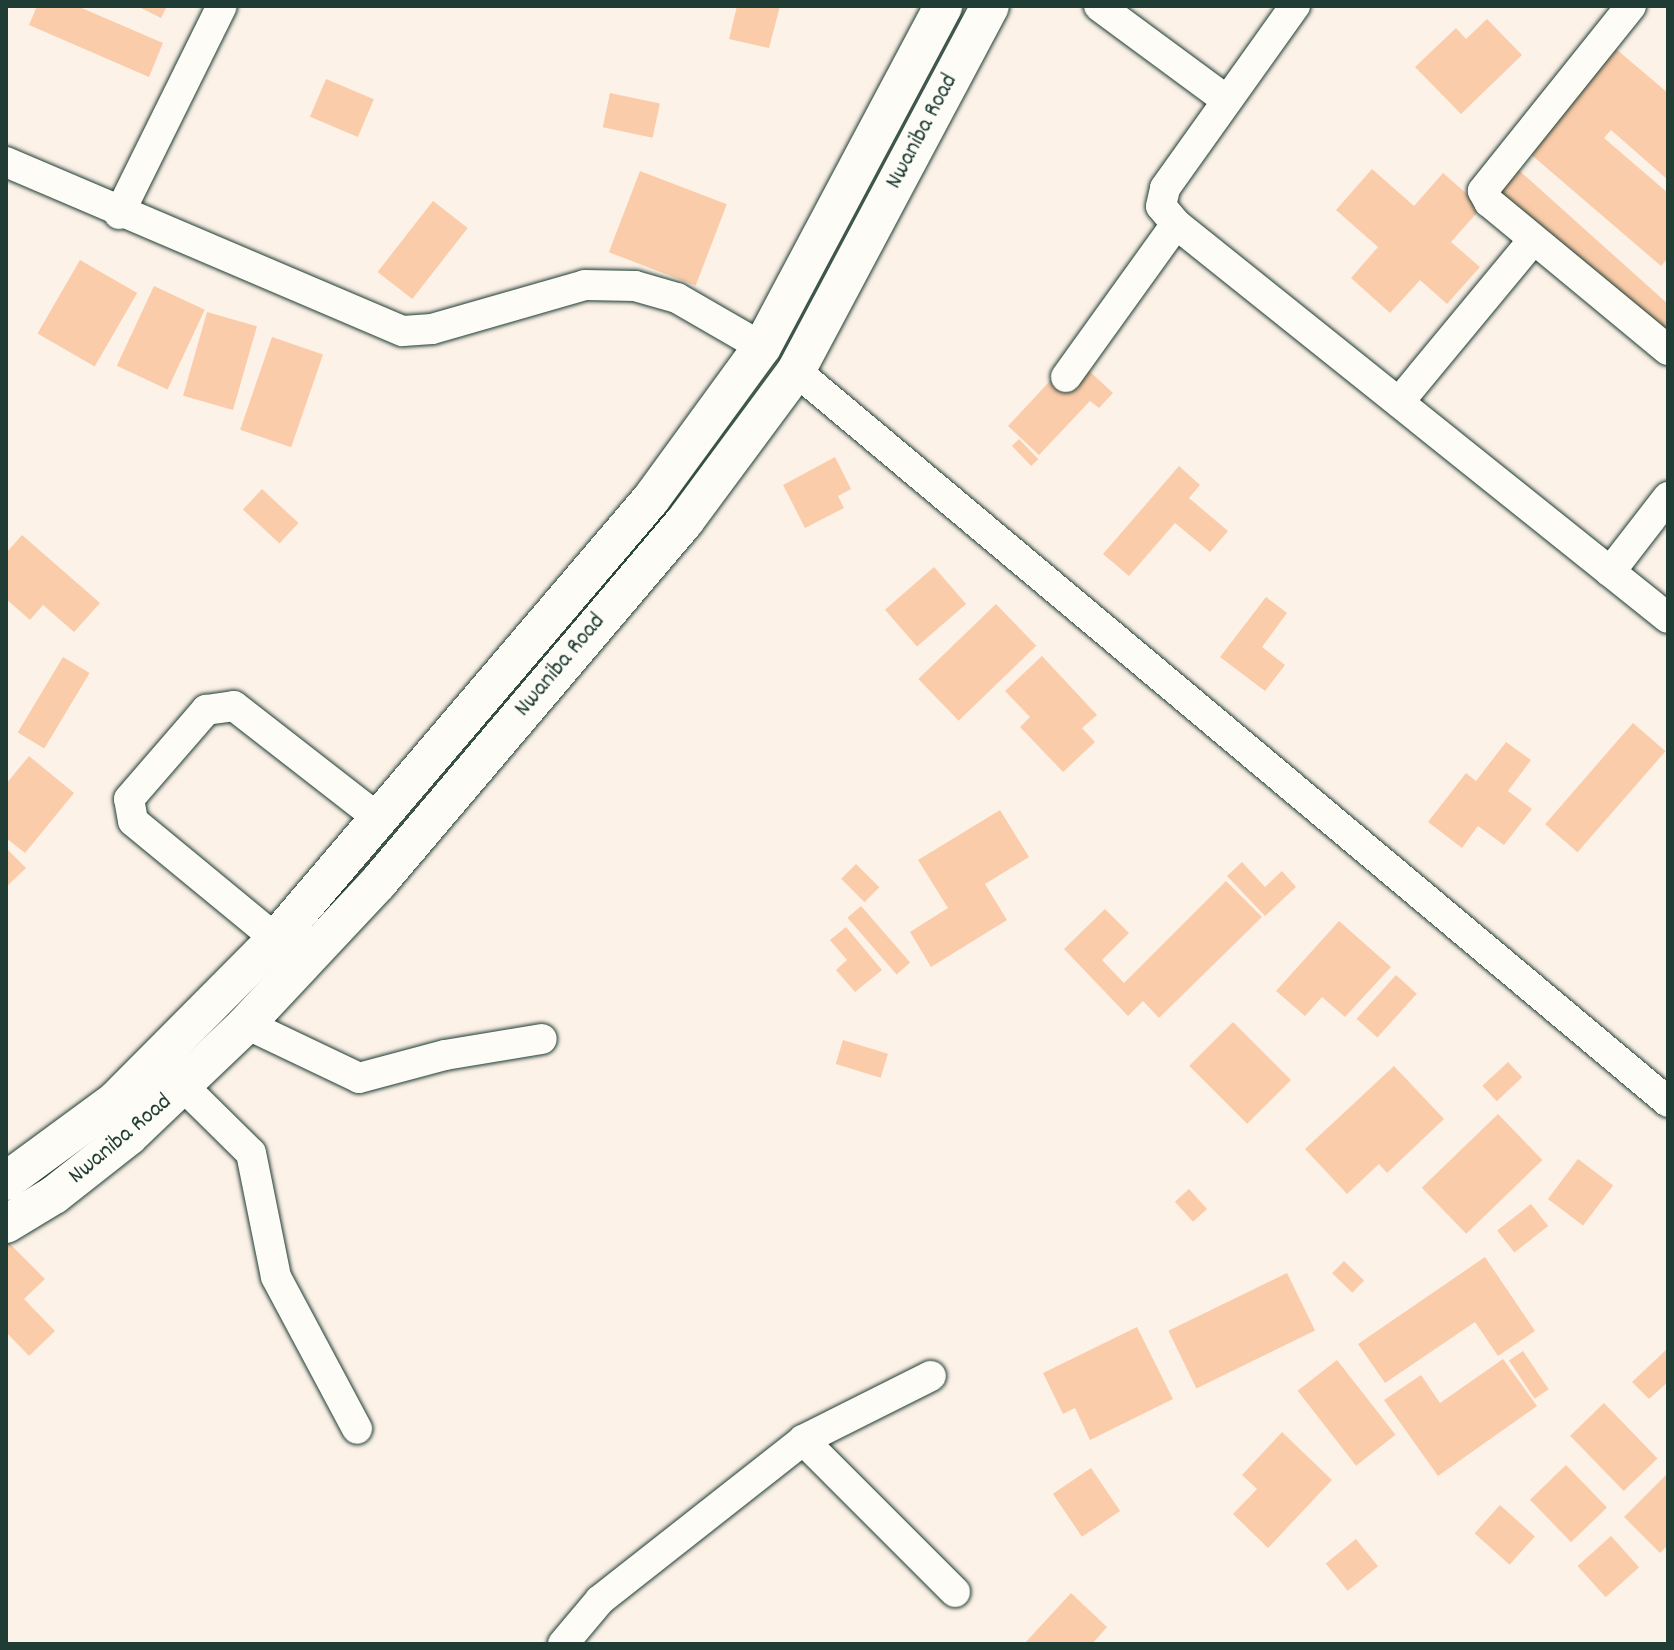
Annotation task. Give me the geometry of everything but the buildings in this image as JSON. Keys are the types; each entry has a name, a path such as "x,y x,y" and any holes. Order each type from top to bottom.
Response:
{"main road":[{"path":"6,1181 115,1101 276,939 651,499 762,347 943,6"},
{"name":"Nwaniba Road","path":"6,1224 93,1166 183,1086 246,1024 378,883 685,521 796,371 990,6"}],"street":[{"path":"119,214 222,6"},
{"path":"1099,6 1225,99"},
{"path":"1295,6 1225,99 1165,188 1161,206 1176,224 1668,618"},
{"path":"1631,6 1488,180 1483,191 1489,202 1533,240 1668,350"},
{"path":"6,162 119,214 403,331 432,329 585,285 635,286 677,298 762,347"},
{"path":"1066,377 1176,224"},
{"path":"1399,402 1533,240"},
{"path":"796,371 1668,1102"},
{"path":"1610,572 1668,497"},
{"path":"276,939 133,821 129,799 138,788 206,710 234,706 379,819"},
{"path":"246,1024 359,1078 445,1055 542,1039"},
{"path":"183,1086 251,1153 276,1277 357,1429"},
{"path":"563,1644 600,1600 803,1440 931,1376"},
{"path":"803,1440 955,1592"}]}
